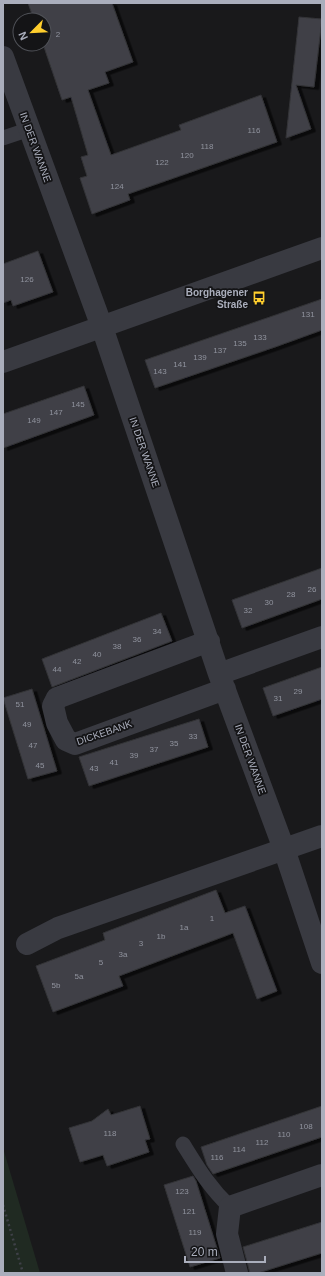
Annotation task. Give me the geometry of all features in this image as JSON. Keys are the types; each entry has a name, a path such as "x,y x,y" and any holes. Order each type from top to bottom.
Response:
{"street":[{"name":"IN DER WANNE","path":"3,57 102,327 222,682 284,849 322,963"},
{"path":"3,362 322,248"},
{"name":"DICKEBANK","path":"209,641 57,698 53,706 57,723 66,740 75,744 222,682 322,637"},
{"path":"27,944 58,928 322,836"},
{"path":"237,1273 227,1234 230,1208 322,1175"}],"lane":[{"path":"3,138 30,129"},
{"path":"183,1144 206,1181 215,1193 230,1208"}],"path":[{"path":"3,1205 23,1273"}],"shaded area":[{"path":"3,1148 40,1273 3,1273"}],"building":[{"path":"28,3 112,3 133,62 105,72 109,83 88,90 111,155 181,130 179,125 261,95 277,142 128,194 130,200 92,214 80,178 87,176 81,157 88,155 71,97 62,100 46,52 52,52 52,12 31,12"},
{"path":"299,17 322,19 314,87 296,85 311,129 286,138"},
{"path":"38,251 53,292 13,306 11,300 3,303 3,264"},
{"path":"322,299 322,330 155,388 145,360"},
{"path":"84,386 94,415 3,448 3,414"},
{"path":"322,568 322,599 242,628 232,600"},
{"path":"161,613 172,641 52,687 42,659"},
{"path":"322,667 322,699 273,716 263,688"},
{"path":"32,689 57,771 28,779 3,698"},
{"path":"199,719 208,747 89,786 79,757"},
{"path":"216,890 225,913 245,906 277,991 257,999 233,933 119,976 123,986 53,1012 36,966 105,940 103,933"},
{"path":"140,1106 150,1139 145,1140 149,1152 107,1166 103,1155 80,1162 69,1128 92,1121 108,1109 111,1115"},
{"path":"322,1106 322,1137 213,1174 207,1165 201,1147"},
{"path":"193,1176 196,1181 220,1258 190,1267 164,1185"},
{"path":"322,1222 322,1253 258,1273 250,1273 243,1247"}],"place":[{"name":"Borghagener Straße","path":"259,298"}]}
